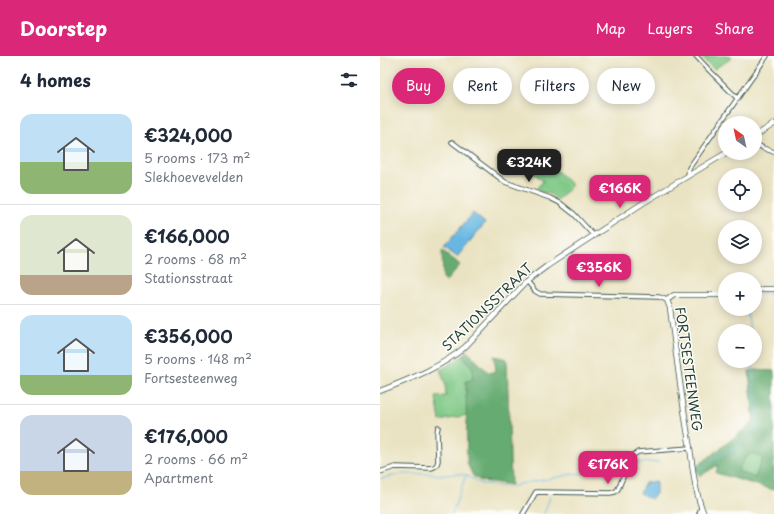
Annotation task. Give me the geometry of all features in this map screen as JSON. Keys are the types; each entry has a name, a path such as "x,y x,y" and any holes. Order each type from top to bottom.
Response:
{"street":[{"path":"696,56 738,98"},
{"path":"688,175 689,168 767,56"},
{"path":"762,132 774,124"},
{"path":"452,142 505,182 560,203 574,214 594,236"},
{"path":"762,147 774,152"},
{"name":"STATIONSSTRAAT","path":"380,391 433,369 454,356 465,347 527,282 547,266 688,175 718,158"},
{"name":"FORTSESTEENWEG","path":"527,282 540,294 659,297 667,300 670,308 694,482 704,514"},
{"path":"762,290 774,289"},
{"path":"667,300 674,296 680,295 718,295"},
{"path":"380,472 395,467 435,467 438,461 438,427"},
{"path":"523,514 536,492 615,492 618,489 632,456 638,452 690,448"},
{"path":"699,514 701,508"}],"green space":[{"path":"700,56 730,56 732,58 714,69"},
{"path":"543,158 572,185 558,200 550,194 540,192 537,188 543,181 531,171"},
{"path":"442,250 460,265 446,281 443,279"},
{"path":"467,351 489,373 496,371 494,356 507,359 511,485 481,481 473,476 467,463 466,381 472,380 473,368 463,356"},
{"path":"463,356 473,368 473,380 466,381 467,415 440,421 436,397 446,396 445,383 440,370"},
{"path":"749,371 774,371 774,490 716,473 718,465 700,476 695,468 754,422","holes":["752,453 763,458 755,478 738,471 744,459"]},
{"path":"752,453 763,457 755,478 737,471 744,459"}],"water":[{"path":"473,213 485,223 457,257 444,247"},
{"path":"656,481 656,494 651,499 640,493 645,483"}],"waterway":[{"path":"762,294 774,294"},
{"path":"748,316 749,324"},
{"path":"695,462 700,467 706,466 713,460 739,446 753,430 758,427 753,368"},
{"path":"634,463 659,462"},
{"path":"380,479 401,474 459,474 466,475 481,484 513,487 519,484 623,465"},
{"path":"452,514 466,475"},
{"path":"544,514 550,497"}]}
